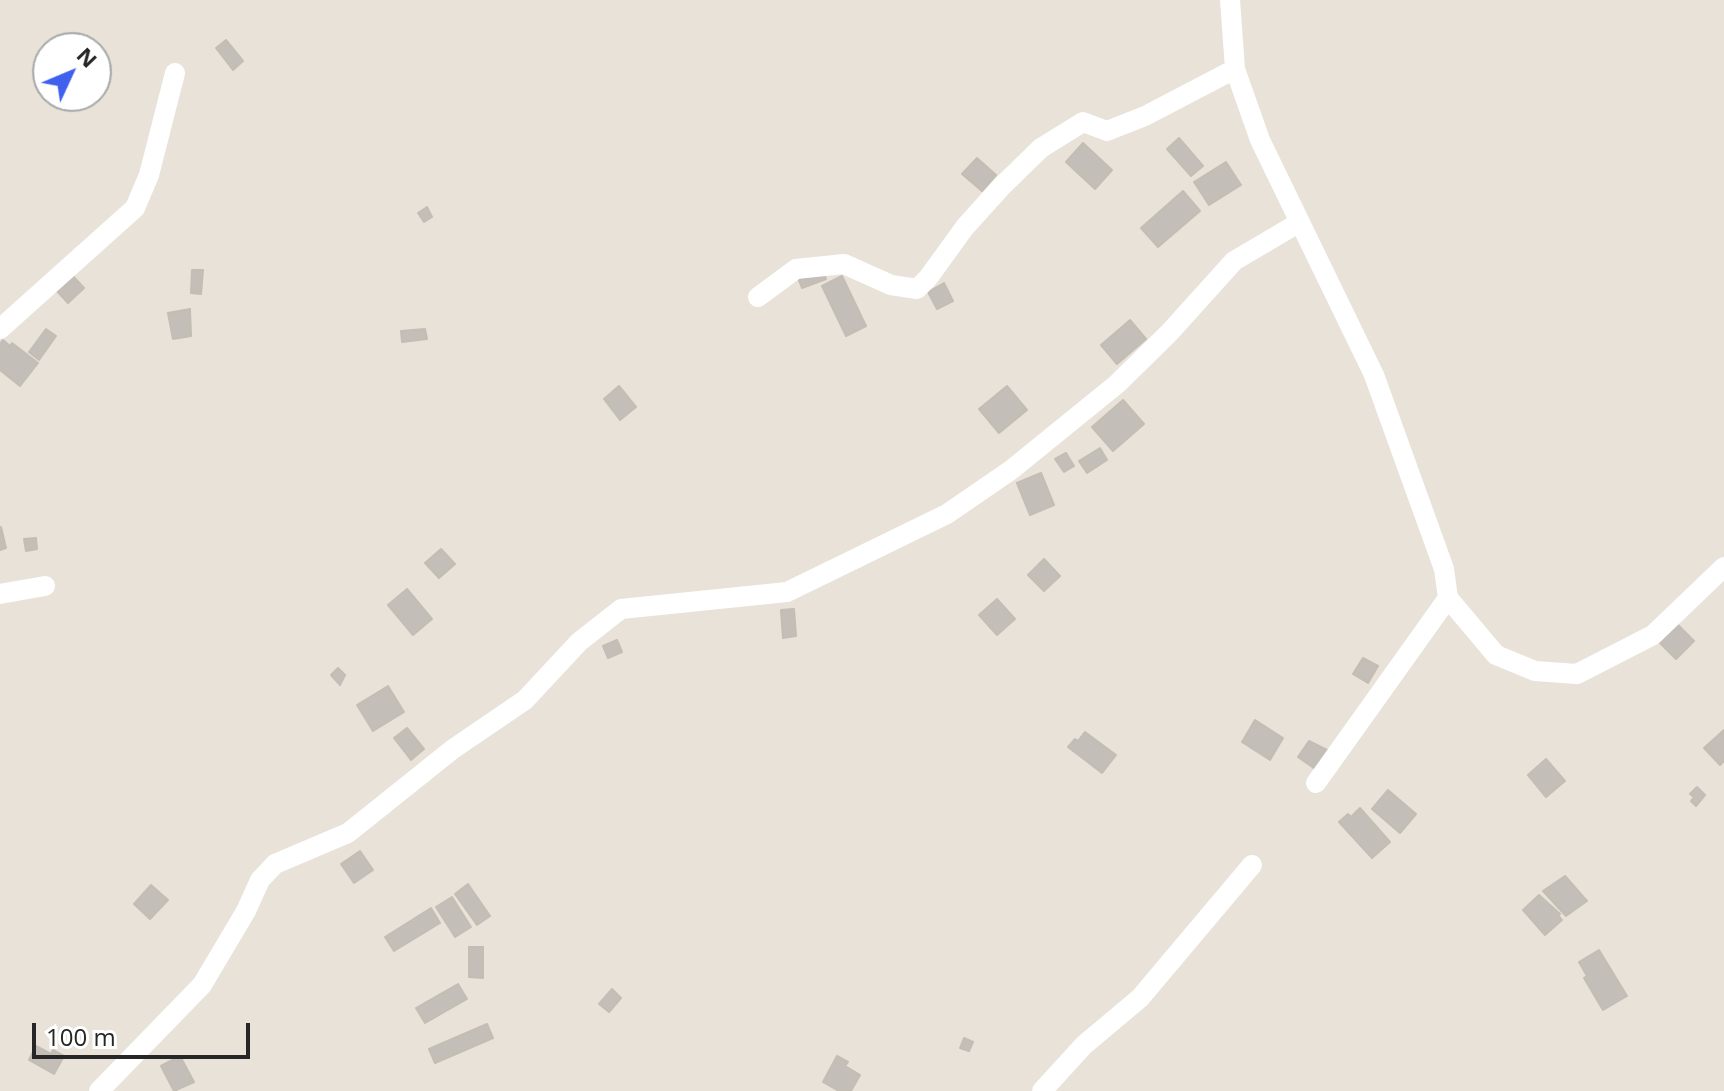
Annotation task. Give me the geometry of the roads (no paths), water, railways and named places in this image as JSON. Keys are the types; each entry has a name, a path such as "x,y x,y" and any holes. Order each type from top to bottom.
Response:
{"street":[{"path":"1230,0 1235,69 1260,140 1374,375 1444,569 1448,598 1496,655 1535,671 1577,674 1653,635 1724,567"},
{"path":"758,297 796,269 844,264 891,285 917,289 965,227 1041,148 1083,122 1107,131 1145,116 1235,69"},
{"path":"0,329 135,208 149,175 175,73"},
{"path":"99,1091 202,985 246,911 260,880 275,864 348,833 453,749 525,700 579,642 621,609 787,592 947,514 1011,470 1117,384 1169,333 1234,261 1300,222"},
{"path":"0,594 45,586"},
{"path":"1316,783 1448,598"},
{"path":"1042,1091 1084,1045 1140,998 1252,865"}]}
